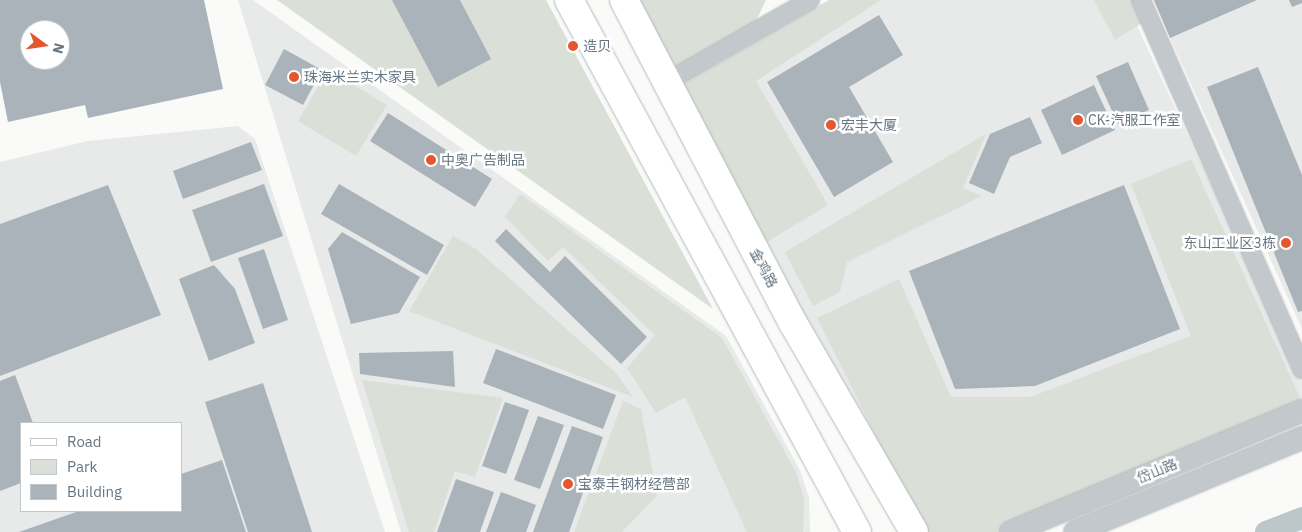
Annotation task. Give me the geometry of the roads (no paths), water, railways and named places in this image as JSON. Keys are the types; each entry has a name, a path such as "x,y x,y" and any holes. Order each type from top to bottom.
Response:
{"main road":[{"path":"569,0 857,532"},
{"name":"金鸡路","path":"624,0 793,323 914,532"}],"street":[{"path":"667,82 810,0"},
{"path":"1141,0 1302,369"},
{"name":"岱山路","path":"1011,532 1302,411"},
{"name":"岱山路","path":"1075,532 1302,438"}],"waterway":[{"path":"1266,532 1302,518"}],"place":[{"name":"造贝","path":"573,46"},
{"name":"珠海米兰实木家具","path":"294,77"},
{"name":"CK-汽服工作室","path":"1078,120"},
{"name":"宏丰大厦","path":"831,125"},
{"name":"中奥广告制品","path":"431,160"},
{"name":"东山工业区3栋","path":"1286,243"},
{"name":"宝泰丰钢材经营部","path":"568,484"}]}
